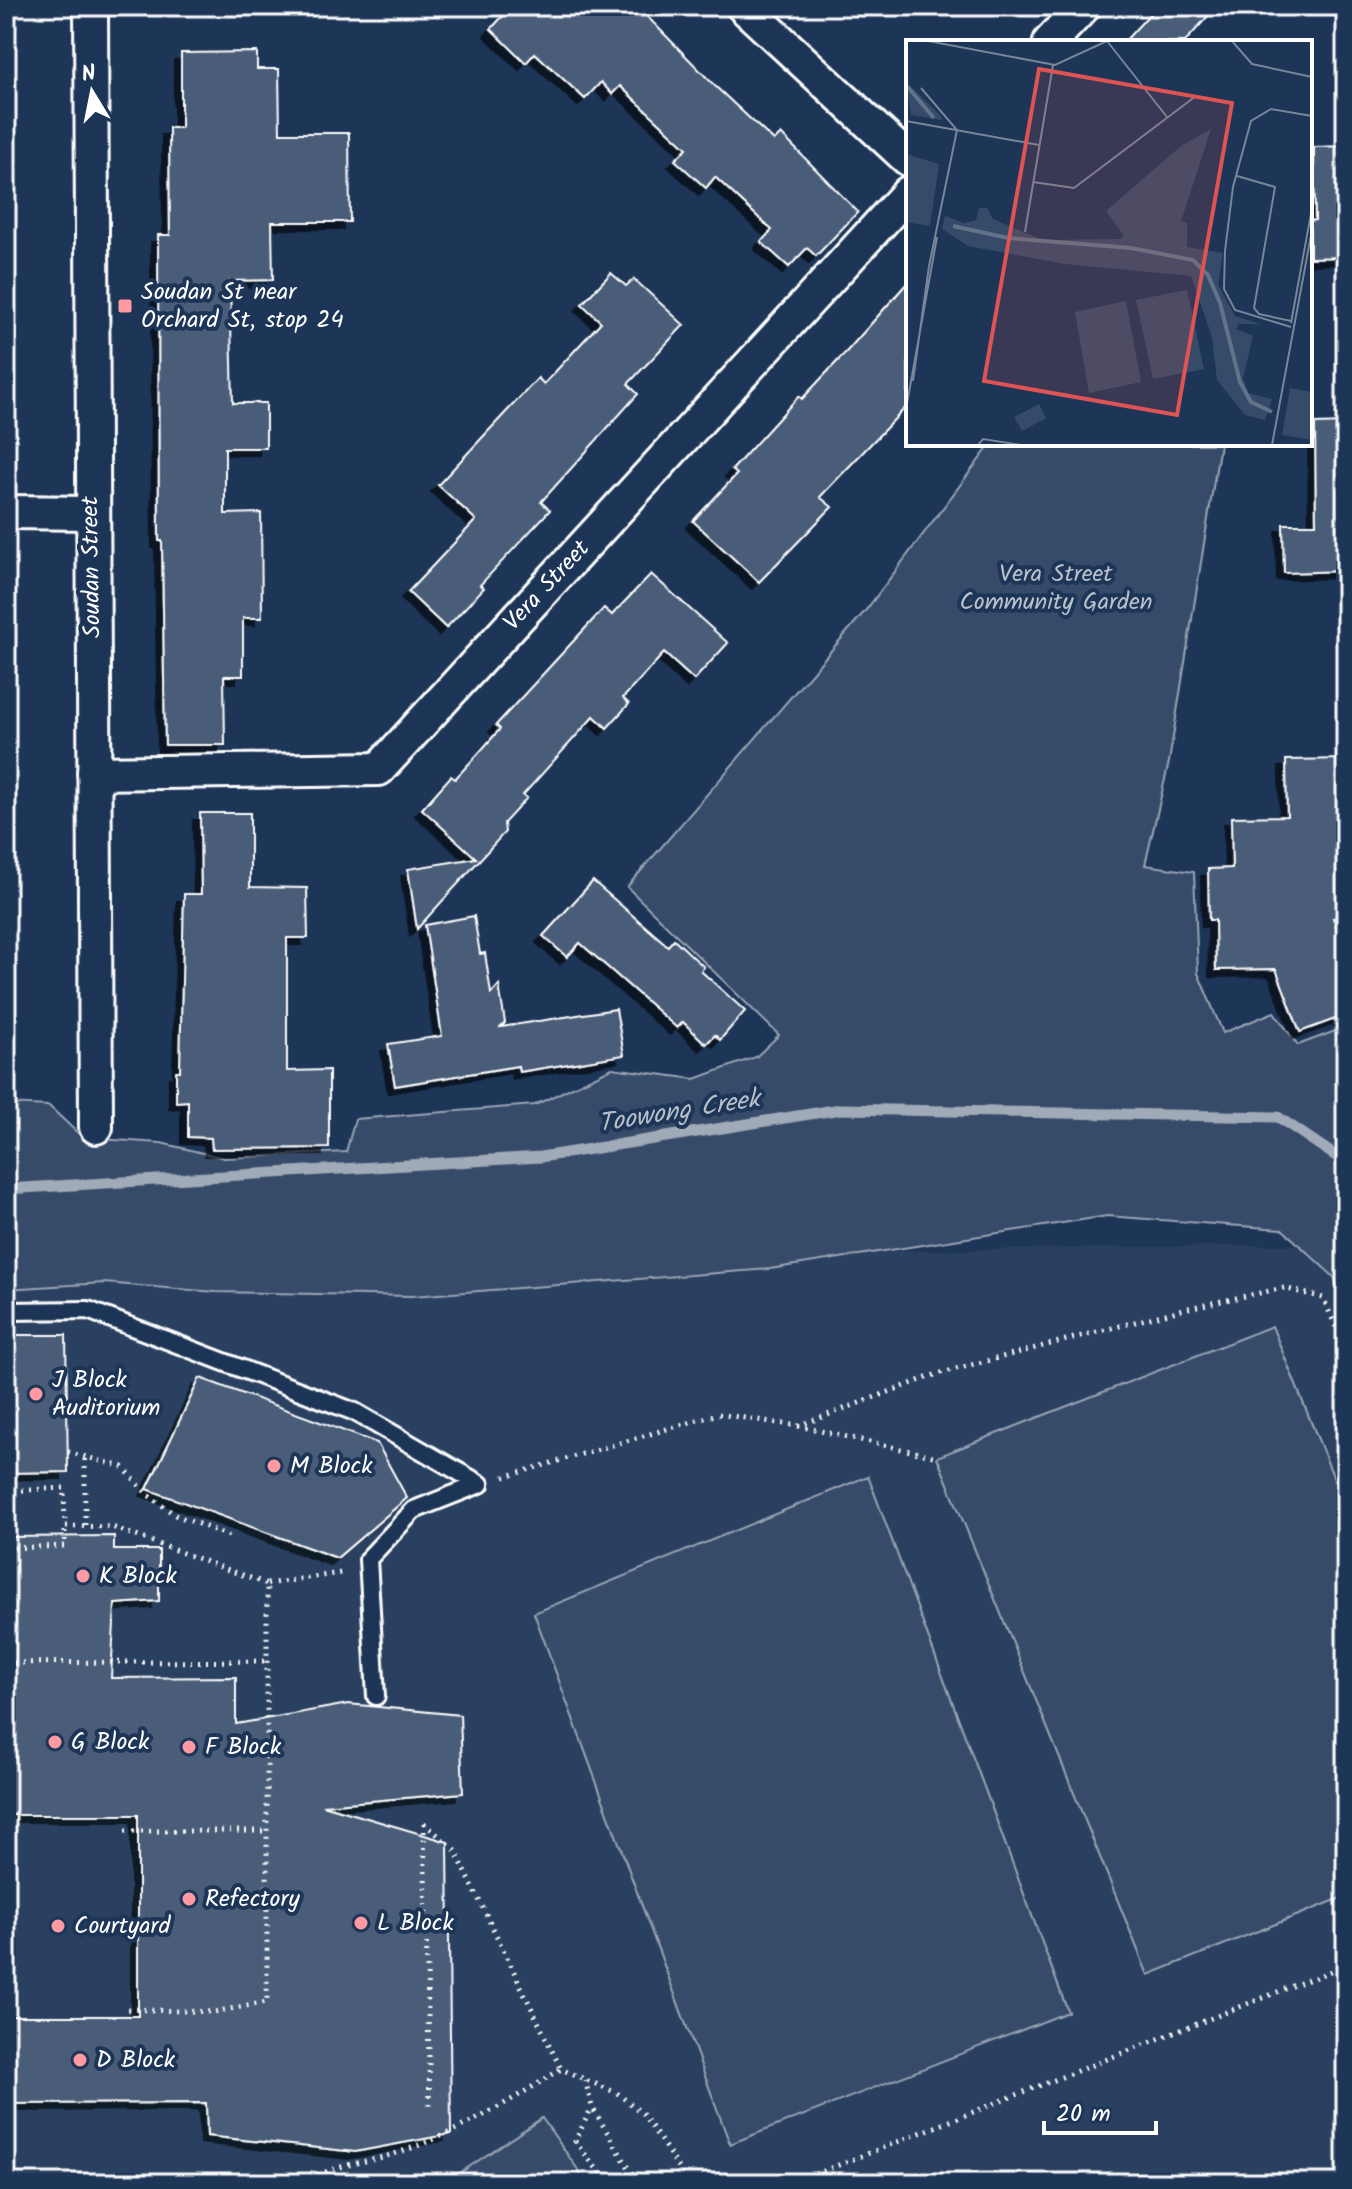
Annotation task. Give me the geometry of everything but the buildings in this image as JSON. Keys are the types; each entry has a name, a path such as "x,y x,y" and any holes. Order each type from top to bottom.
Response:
{"street":[{"name":"Soudan Street","path":"91,6 96,1127"},
{"path":"743,6 906,157"},
{"path":"1052,40 1084,6"},
{"name":"Vera Street","path":"94,773 379,769 906,195"},
{"path":"6,512 91,513"}],"lane":[{"path":"6,1311 88,1310 355,1412 480,1484"},
{"path":"376,1696 368,1559 414,1510 480,1484"}],"path":[{"path":"798,1426 937,1374 1188,1308 1284,1288 1323,1298 1346,1349"},
{"path":"480,1484 718,1414 798,1426 937,1457"},
{"path":"68,1452 123,1467 147,1494 175,1515 229,1536"},
{"path":"85,1459 85,1527"},
{"path":"6,1491 64,1488 65,1526 65,1546 6,1548"},
{"path":"65,1526 112,1527 267,1584 337,1575"},
{"path":"125,2009 214,2012 267,2002 267,1584"},
{"path":"6,1663 268,1661"},
{"path":"430,2108 424,1823 455,1850 561,2069 617,2093 643,2114 689,2183"},
{"path":"125,1831 269,1831"},
{"path":"793,2183 1346,1965"},
{"path":"304,2183 320,2172 397,2153 485,2116 561,2069"},
{"path":"585,2080 592,2107 638,2183"},
{"path":"586,2183 600,2173 575,2141 592,2107"}],"shaded area":[{"path":"1346,1244 1346,2183 6,2183 6,1265"}],"green space":[{"name":"Vera Street Community Garden","path":"989,446 1220,446 1169,762 1145,865 1194,872 1198,973 1223,1033 1274,1012 1298,1045 1346,1027 1346,1307 1334,1277 1282,1229 1107,1216 770,1269 412,1296 216,1292 104,1283 6,1289 6,1104 49,1106 83,1138 161,1143 224,1158 346,1152 355,1119 535,1105 612,1068 695,1079 756,1057 779,1035 627,887 866,610"},
{"path":"1272,1326 1346,1508 1346,1896 1148,1975 937,1457"},
{"path":"868,1476 1068,2012 730,2144 534,1613"},
{"path":"542,2118 581,2174 569,2183 445,2183"}],"waterway":[{"name":"Toowong Creek","path":"6,1189 541,1157 841,1109 1278,1117 1346,1163"}],"place":[{"name":"Soudan St near Orchard St, stop 24","path":"125,306"},
{"name":"J Block Auditorium","path":"36,1394"},
{"name":"M Block","path":"274,1466"},
{"name":"K Block","path":"83,1576"},
{"name":"G Block","path":"55,1742"},
{"name":"F Block","path":"189,1747"},
{"name":"Refectory","path":"189,1899"},
{"name":"L Block","path":"361,1923"},
{"name":"Courtyard","path":"58,1926"},
{"name":"D Block","path":"80,2060"}]}
